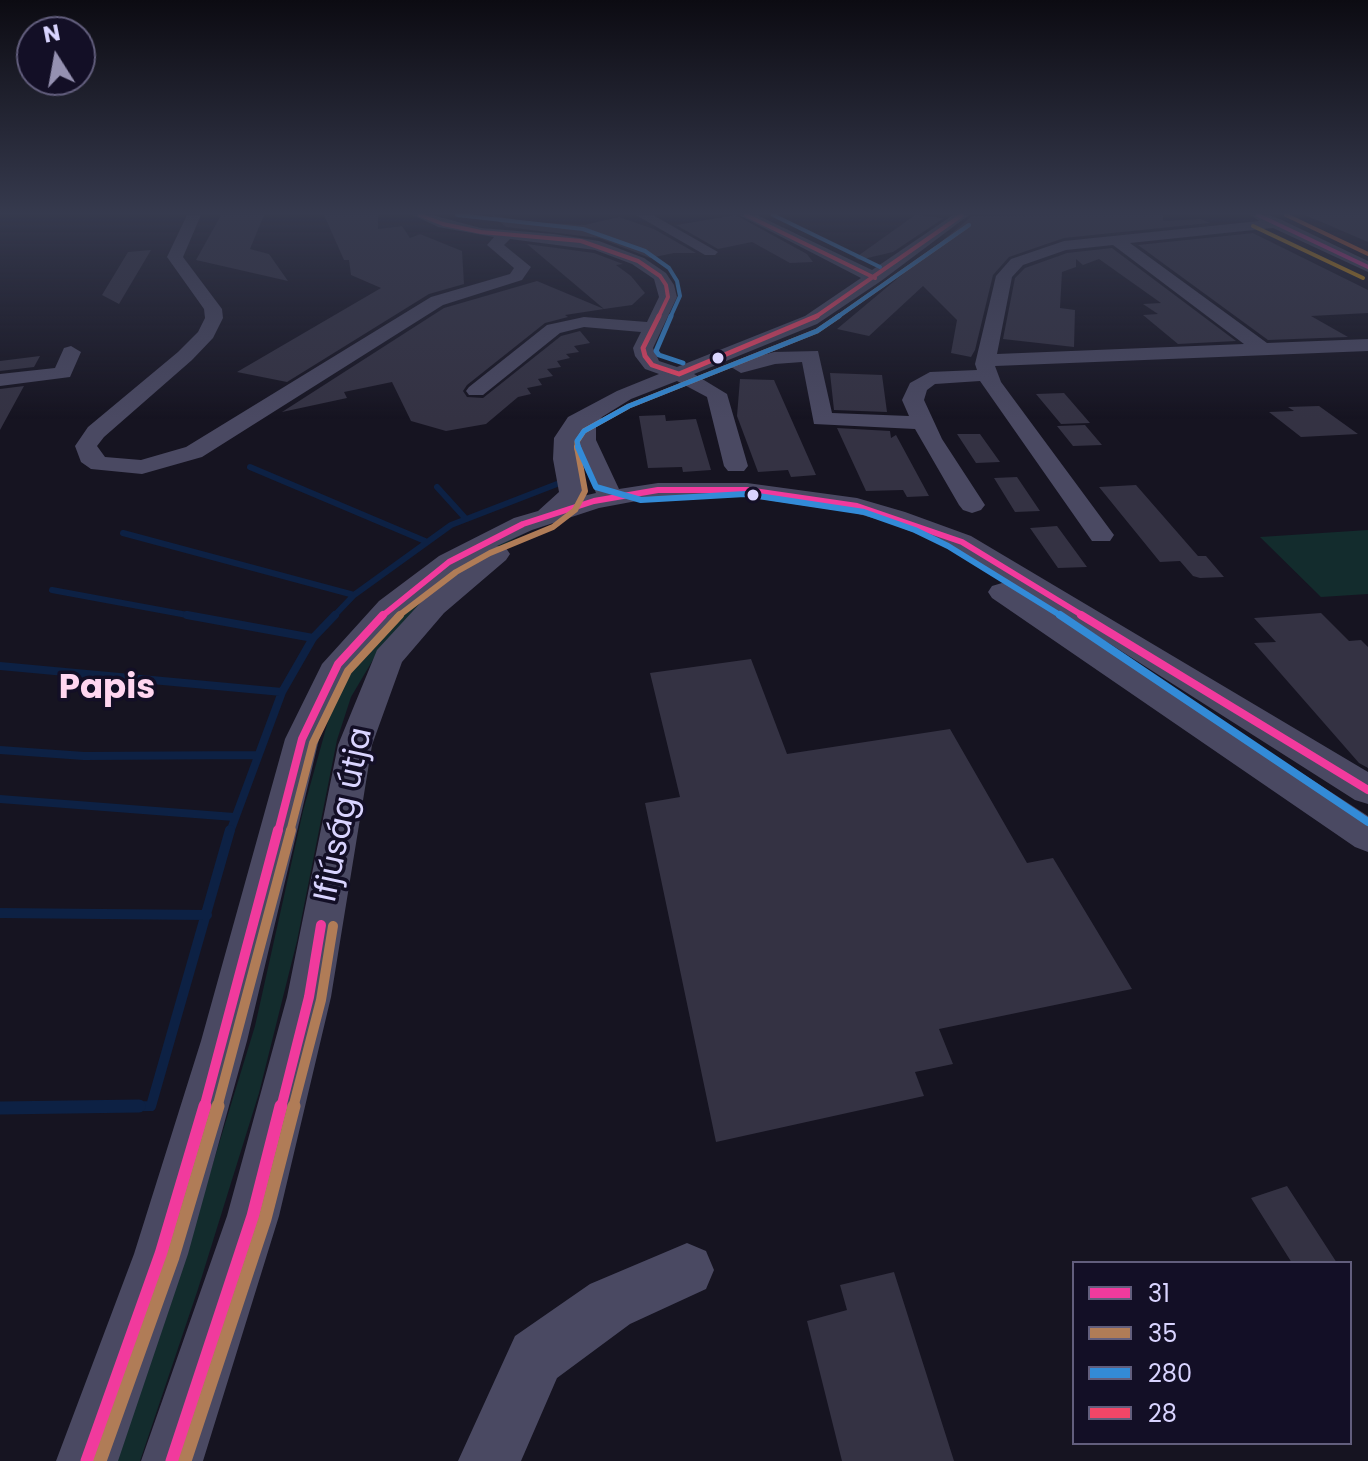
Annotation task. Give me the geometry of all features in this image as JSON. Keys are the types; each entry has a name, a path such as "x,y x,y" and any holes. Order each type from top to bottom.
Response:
{"street":[{"path":"193,283 213,309 214,318 206,334 185,356 96,432 86,446 89,457 99,464 142,467 194,452 218,440 437,301 496,283"},
{"path":"664,283 668,297 643,348 645,356 652,365 679,374 717,394 736,466"},
{"path":"547,516 572,494 565,459 565,438 576,422 624,395 811,320 867,283"},
{"path":"1003,283 987,368 991,383 1101,535"},
{"path":"1174,283 1263,349"},
{"path":"476,391 554,329 584,322 654,328"},
{"path":"972,505 913,400 917,387 930,378 987,368 1368,345"},
{"path":"0,380 63,373 71,352"},
{"path":"717,394 739,368 774,358 811,355 822,419 924,423"},
{"path":"593,413 585,425 585,440 603,500"},
{"path":"566,450 586,495 603,500"},
{"name":"Ifjúság útja","path":"87,1461 161,1254 224,1041 302,739 338,664 389,608 449,562 498,536 547,516 603,500 704,488 747,490 857,506 962,542 1368,790"},
{"name":"Ifjúság útja","path":"475,572 482,563 524,537 603,500 640,512"},
{"name":"Ifjúság útja","path":"172,1461 253,1216 291,1070 309,997 355,745 388,658 434,606 475,572 518,547 601,518 704,506 758,508 838,519 910,541 942,556 1018,601 1368,836"},
{"path":"489,1461 536,1357 610,1304 687,1270"}],"green space":[{"path":"1368,530 1368,594 1321,597 1260,537"},
{"path":"527,532 482,556 444,583 374,658 351,697 337,740 297,941 259,1093 198,1289 140,1461 109,1461 210,1173 255,1026 303,811 335,696 355,663 417,595 476,553"}],"building":[{"path":"109,283 131,283 119,304 102,295"},
{"path":"370,283 464,284 429,294 287,382 237,372 381,288"},
{"path":"529,283 542,283 604,309 565,315 568,317 545,323 467,385 463,391 467,397 483,398 561,336 580,331 590,343 574,346 579,352 566,354 570,358 557,361 561,367 547,369 553,376 538,379 542,385 527,388 531,394 518,397 486,424 446,431 411,421 392,382 344,392 347,398 282,412 444,308"},
{"path":"573,283 637,283 645,293 632,305 604,309"},
{"path":"892,283 991,283 971,357 951,353 957,320 923,286 869,336 837,329"},
{"path":"1014,283 1061,283 1060,308 1075,310 1074,347 1003,339"},
{"path":"1133,283 1159,283 1236,341 1178,344 1143,315 1158,314 1143,304 1161,303"},
{"path":"1190,283 1354,283 1368,290 1368,313 1311,316 1348,337 1268,340"},
{"path":"40,356 34,367 0,371 0,361"},
{"path":"830,373 882,375 887,412 834,410"},
{"path":"740,379 774,380 816,475 791,477 788,470 758,472 737,416"},
{"path":"24,386 0,430 0,389"},
{"path":"1064,393 1090,423 1061,424 1036,394"},
{"path":"1319,406 1358,434 1301,437 1269,412 1294,411 1288,407"},
{"path":"665,415 666,421 696,419 711,470 683,472 682,467 648,468 639,416"},
{"path":"1085,425 1102,445 1073,446 1057,426"},
{"path":"837,428 890,431 891,438 896,435 929,496 907,497 903,490 866,491"},
{"path":"957,434 980,434 1000,462 976,463"},
{"path":"1017,477 1040,511 1015,512 994,478"},
{"path":"1136,485 1198,556 1206,556 1224,577 1200,578 1193,576 1180,561 1160,562 1099,487"},
{"path":"1057,526 1087,567 1058,568 1030,528"},
{"path":"1321,613 1349,641 1361,640 1368,647 1368,768 1359,763 1254,643 1276,642 1254,618"},
{"path":"751,659 787,754 950,729 1027,863 1053,858 1132,989 939,1029 953,1064 915,1072 924,1096 716,1142 645,803 680,797 650,673"},
{"path":"1287,1186 1336,1261 1291,1261 1251,1198"},
{"path":"894,1272 954,1461 842,1461 807,1321 847,1310 840,1285"}],"waterway":[{"path":"250,467 425,541"},
{"path":"354,595 451,525 557,484"},
{"path":"437,487 466,519"},
{"path":"123,533 354,595"},
{"path":"52,590 198,617"},
{"path":"333,617 354,595"},
{"path":"187,615 313,638"},
{"path":"313,638 335,615"},
{"path":"282,692 313,638"},
{"path":"0,666 282,692"},
{"path":"230,832 282,692"},
{"path":"0,750 84,756 256,755"},
{"path":"0,799 234,817"},
{"path":"206,915 230,830"},
{"path":"0,913 206,915"},
{"path":"139,1106 0,1108 151,1106 206,915"}],"transit line":[{"name":"28","path":"665,283 668,297 643,348 652,365 679,374 811,320 864,283"},
{"name":"280","path":"677,283 680,296 656,351 659,355 683,363"},
{"name":"35","path":"100,1461 173,1257 236,1044 313,743 348,671 397,617 456,572 490,553 553,527 575,510 585,491 577,457 577,442 584,431 629,406 817,331 886,283"},
{"name":"280","path":"886,283 817,331 629,406 584,431 577,441 578,447 596,487 641,500 745,494 797,500 864,512 915,530 1025,591 1368,822"},
{"name":"31","path":"87,1461 161,1254 224,1041 302,739 338,664 389,608 449,562 485,542 523,524 594,501 658,490 747,490 857,506 962,542 1368,790"},
{"name":"31","path":"172,1461 253,1216 309,997 321,925"},
{"name":"35","path":"185,1461 265,1219 321,1000 333,926"}],"district":[{"name":"Papis","path":"107,689"}]}
